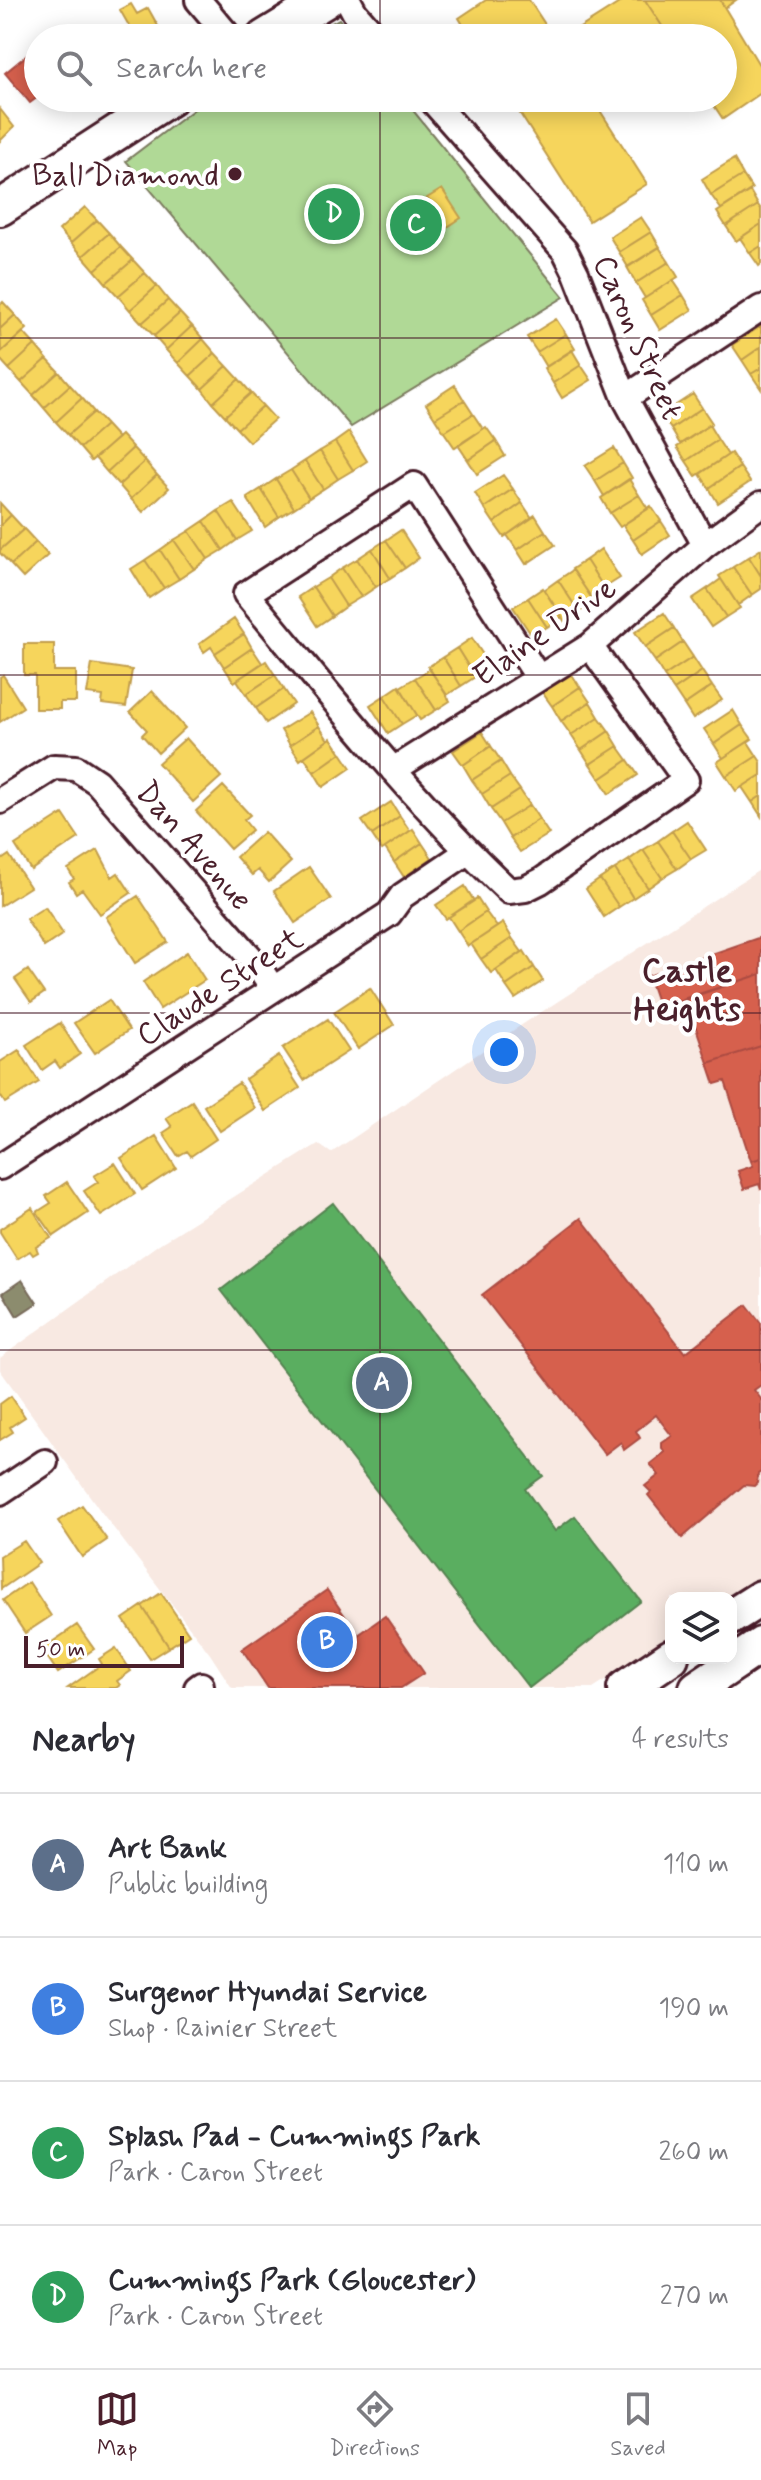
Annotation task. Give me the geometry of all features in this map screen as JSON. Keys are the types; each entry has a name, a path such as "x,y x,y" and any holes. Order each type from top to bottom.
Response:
{"street":[{"path":"198,0 218,24"},
{"path":"287,24 326,0"},
{"path":"348,0 365,24"},
{"path":"0,208 148,112"},
{"name":"Caron Street","path":"442,112 565,251 625,398 705,545"},
{"path":"625,398 761,308"},
{"path":"538,677 414,485 246,594 393,770 467,852 509,891 525,889 686,780 590,646"},
{"name":"Elaine Drive","path":"393,770 590,646 705,545 761,504"},
{"name":"Dan Avenue","path":"0,801 54,767 76,768 97,782 257,965 273,989"},
{"name":"Claude Street","path":"0,1167 389,914 402,896 467,852"},
{"path":"0,1492 45,1462"},
{"path":"737,1613 761,1598"},
{"path":"697,1688 761,1645"},
{"path":"625,1688 665,1661"}],"shaded area":[{"path":"761,869 761,1577 737,1594 665,1592 665,1642 593,1688 232,1688 0,1370 0,1358 159,1244 318,1144 331,1153"}],"green space":[{"path":"191,112 414,112 564,297 351,427 126,161"}],"building: Homes":[{"path":"486,0 529,0 545,24 463,24 459,18"},
{"path":"624,0 645,0 661,24 586,24"},
{"path":"645,0 720,0 734,24 661,24"},
{"path":"720,0 736,0 725,8"},
{"path":"131,4 137,14 148,8 157,24 128,24 120,10"},
{"path":"737,28 761,68 761,93 737,109"},
{"path":"0,109 14,127 0,141"},
{"path":"519,112 601,112 647,184 589,221"},
{"path":"718,112 733,112 723,119"},
{"path":"734,159 743,175 711,195 702,179"},
{"path":"743,175 752,189 721,209 711,195"},
{"path":"442,189 461,218 446,228 427,198"},
{"path":"750,191 758,205 726,226 717,212"},
{"path":"758,205 761,224 736,241 726,226"},
{"path":"85,207 97,220 71,243 59,230"},
{"path":"641,217 651,232 619,252 610,237"},
{"path":"97,220 109,233 83,256 71,243"},
{"path":"761,224 761,246 750,253 740,238"},
{"path":"651,232 660,247 628,267 619,252"},
{"path":"109,233 121,247 95,270 83,256"},
{"path":"761,246 761,264 759,266 750,253"},
{"path":"121,247 133,260 106,283 95,270"},
{"path":"659,247 669,262 636,283 627,267"},
{"path":"133,260 145,273 118,296 106,283"},
{"path":"669,262 678,277 645,298 636,283"},
{"path":"145,273 157,286 130,310 118,296"},
{"path":"673,280 683,295 651,315 642,300"},
{"path":"157,286 168,300 142,323 130,310"},
{"path":"683,295 692,310 660,330 651,315"},
{"path":"168,300 180,313 154,336 142,323"},
{"path":"3,302 15,315 0,329 0,305"},
{"path":"180,313 192,326 166,350 154,336"},
{"path":"15,315 27,329 1,352 0,329"},
{"path":"556,319 566,334 537,352 527,337"},
{"path":"192,326 203,339 178,363 166,350"},
{"path":"761,326 761,347 742,360 732,345"},
{"path":"23,332 35,345 9,369 0,359 0,353"},
{"path":"566,334 575,349 546,367 537,352"},
{"path":"203,339 215,353 190,376 178,363"},
{"path":"35,345 47,359 21,382 9,369"},
{"path":"761,347 761,368 751,374 742,360"},
{"path":"572,350 581,365 553,383 544,368"},
{"path":"215,353 227,366 202,389 190,376"},
{"path":"47,359 59,372 33,395 21,382"},
{"path":"581,365 591,380 562,398 553,383"},
{"path":"227,366 239,379 213,403 202,389"},
{"path":"761,368 761,389 751,374"},
{"path":"59,372 70,385 44,408 33,395"},
{"path":"239,379 251,393 225,416 213,403"},
{"path":"70,385 82,398 56,422 44,408"},
{"path":"455,385 464,400 435,418 426,404"},
{"path":"251,393 263,406 237,429 225,416"},
{"path":"693,394 702,408 671,429 661,415"},
{"path":"82,398 94,412 68,435 56,422"},
{"path":"464,400 473,414 444,432 435,418"},
{"path":"263,406 275,419 249,442 237,429"},
{"path":"702,408 712,423 680,444 671,429"},
{"path":"94,412 106,425 80,448 68,435"},
{"path":"473,414 483,429 455,448 444,432"},
{"path":"106,425 118,438 91,461 80,448"},
{"path":"709,425 718,440 686,461 677,447"},
{"path":"486,427 496,441 468,460 458,445"},
{"path":"349,432 367,461 353,470 335,442"},
{"path":"121,435 133,448 107,472 95,458"},
{"path":"718,440 728,455 696,476 686,461"},
{"path":"496,441 505,456 477,474 468,460"},
{"path":"335,442 353,470 338,479 320,451"},
{"path":"133,448 145,461 119,485 107,472"},
{"path":"614,448 623,463 595,481 585,466"},
{"path":"320,451 338,479 323,489 305,461"},
{"path":"731,453 740,467 709,488 700,474"},
{"path":"145,461 157,475 131,499 119,485"},
{"path":"305,461 323,489 309,498 291,470"},
{"path":"623,463 632,478 604,496 595,481"},
{"path":"740,467 750,482 718,503 709,488"},
{"path":"291,470 309,498 294,508 276,479"},
{"path":"157,475 169,488 143,512 131,499"},
{"path":"503,475 513,489 484,508 475,493"},
{"path":"276,479 294,508 279,517 261,489"},
{"path":"629,479 639,495 610,513 601,498"},
{"path":"261,489 279,517 265,527 247,498"},
{"path":"513,489 522,503 494,523 484,508"},
{"path":"639,495 648,509 620,527 610,513"},
{"path":"233,502 252,531 237,540 218,511"},
{"path":"0,503 11,515 0,526"},
{"path":"522,503 532,518 504,537 494,523"},
{"path":"651,506 661,521 633,540 623,525"},
{"path":"218,511 237,540 223,550 204,521"},
{"path":"11,515 24,529 0,550 0,526"},
{"path":"535,515 545,531 517,550 507,535"},
{"path":"204,521 223,550 208,559 189,531"},
{"path":"661,521 670,535 642,554 633,540"},
{"path":"24,529 36,542 11,565 0,550"},
{"path":"401,530 419,558 405,568 386,540"},
{"path":"189,531 208,559 194,569 174,540"},
{"path":"545,531 555,545 526,564 517,550"},
{"path":"174,540 194,569 179,579 160,550"},
{"path":"386,540 405,568 390,578 372,549"},
{"path":"36,542 48,555 23,578 11,565"},
{"path":"372,549 390,578 376,587 357,559"},
{"path":"601,549 620,578 604,588 586,560"},
{"path":"761,549 761,576 749,557"},
{"path":"160,550 179,579 164,588 145,560"},
{"path":"749,557 761,576 761,589 752,595 733,567"},
{"path":"357,559 376,587 361,597 342,568"},
{"path":"145,560 164,588 149,598 131,569"},
{"path":"586,560 604,588 591,597 572,569"},
{"path":"733,567 752,595 738,605 719,576"},
{"path":"342,568 361,597 346,606 328,578"},
{"path":"573,570 594,602 579,612 558,580"},
{"path":"328,578 346,606 332,616 313,587"},
{"path":"721,579 740,608 726,617 707,589"},
{"path":"558,580 579,612 565,622 544,590"},
{"path":"313,587 332,616 317,626 298,597"},
{"path":"543,588 562,617 547,627 528,598"},
{"path":"707,589 726,617 711,627 692,599"},
{"path":"528,598 547,627 532,636 513,607"},
{"path":"664,613 674,628 645,647 635,632"},
{"path":"234,619 244,634 215,653 211,647 204,652 199,644"},
{"path":"674,628 683,642 655,661 645,647"},
{"path":"244,634 252,648 224,667 215,653"},
{"path":"472,638 491,667 475,677 457,648"},
{"path":"683,642 693,657 664,676 655,661"},
{"path":"24,644 54,644 54,671 76,671 76,702 60,702 60,709 35,709 35,675 24,675"},
{"path":"252,648 262,663 234,682 224,667"},
{"path":"457,648 475,677 461,686 443,657"},
{"path":"443,657 461,686 447,695 428,667"},
{"path":"693,657 702,671 674,690 664,676"},
{"path":"266,661 275,675 246,694 237,680"},
{"path":"92,664 132,670 126,707 102,704 103,696 87,694"},
{"path":"430,669 450,701 436,710 415,678"},
{"path":"702,671 712,686 684,705 674,690"},
{"path":"571,673 580,687 552,706 542,692"},
{"path":"3,675 23,707 0,722 0,677"},
{"path":"275,675 284,689 256,708 246,694"},
{"path":"415,678 436,710 420,720 400,687"},
{"path":"399,686 417,715 402,724 384,696"},
{"path":"712,686 722,700 693,719 684,705"},
{"path":"580,687 590,702 561,721 552,706"},
{"path":"284,689 294,704 266,723 256,708"},
{"path":"152,691 185,728 158,753 142,735 147,730 130,712"},
{"path":"384,696 402,724 388,733 370,705"},
{"path":"590,702 599,717 571,735 561,721"},
{"path":"733,710 742,725 714,744 704,729"},
{"path":"310,712 319,726 290,745 281,730"},
{"path":"599,717 609,731 581,750 571,735"},
{"path":"742,725 752,739 723,758 714,744"},
{"path":"319,726 328,740 300,760 290,745"},
{"path":"609,731 618,746 590,764 581,750"},
{"path":"482,732 491,746 463,765 453,751"},
{"path":"186,738 221,777 193,802 158,763"},
{"path":"331,738 341,753 314,772 304,757"},
{"path":"748,742 757,756 726,776 717,762"},
{"path":"491,746 501,761 472,780 463,765"},
{"path":"618,746 628,760 600,779 590,764"},
{"path":"341,753 351,768 323,787 314,772"},
{"path":"757,756 761,762 761,775 736,791 726,776"},
{"path":"628,760 638,775 609,794 600,779"},
{"path":"501,761 510,776 482,794 472,780"},
{"path":"761,775 761,796 752,802 742,787"},
{"path":"510,776 520,790 491,809 482,794"},
{"path":"223,786 250,815 244,820 252,830 230,849 196,811"},
{"path":"520,790 530,805 501,823 491,809"},
{"path":"761,796 761,816 752,802"},
{"path":"391,802 400,816 372,835 362,821"},
{"path":"530,805 539,819 510,838 501,823"},
{"path":"63,814 79,838 31,870 15,845"},
{"path":"400,816 410,831 382,850 372,835"},
{"path":"539,819 549,834 520,852 510,838"},
{"path":"687,821 706,850 691,859 672,831"},
{"path":"413,829 422,843 394,862 385,848"},
{"path":"672,831 691,859 677,869 658,841"},
{"path":"264,832 291,862 269,882 258,870 252,875 236,857"},
{"path":"658,841 677,869 662,878 643,850"},
{"path":"422,843 432,858 404,877 394,862"},
{"path":"98,850 112,877 118,873 131,893 100,914 82,889 76,893 69,882 74,879 68,869"},
{"path":"643,850 662,878 648,888 629,860"},
{"path":"9,855 30,887 0,906 0,861"},
{"path":"629,860 648,888 633,898 615,869"},
{"path":"309,867 331,899 295,923 274,891"},
{"path":"615,869 633,898 619,907 600,879"},
{"path":"600,879 619,907 604,917 586,889"},
{"path":"465,886 474,901 446,919 436,905"},
{"path":"138,896 168,942 135,963 106,917"},
{"path":"477,898 486,912 458,931 449,917"},
{"path":"45,907 63,934 44,947 26,919"},
{"path":"486,912 497,927 468,946 458,931"},
{"path":"503,923 512,938 481,959 471,944"},
{"path":"512,938 522,952 491,973 481,959"},
{"path":"524,951 534,967 506,986 496,970"},
{"path":"187,952 205,980 160,1009 143,982"},
{"path":"534,967 543,981 515,999 506,986"},
{"path":"28,970 44,993 31,1002 15,979"},
{"path":"370,988 394,1025 358,1049 334,1012"},
{"path":"109,1000 129,1030 95,1053 74,1023"},
{"path":"328,1019 349,1051 304,1080 283,1048"},
{"path":"60,1023 80,1054 60,1068 55,1061 42,1070 26,1045"},
{"path":"19,1050 39,1082 5,1103 0,1095 0,1062"},
{"path":"279,1056 300,1088 265,1111 245,1079"},
{"path":"239,1083 255,1108 220,1131 204,1106"},
{"path":"192,1101 216,1139 191,1156 187,1151 178,1156 163,1133 172,1127 166,1118"},
{"path":"156,1136 176,1168 142,1190 121,1158"},
{"path":"115,1163 135,1194 101,1216 84,1191 98,1182 94,1176"},
{"path":"67,1182 88,1213 54,1236 37,1212 51,1203 46,1196"},
{"path":"32,1208 51,1238 36,1247 38,1252 33,1255 30,1251 17,1259 0,1229"},
{"path":"11,1396 25,1417 10,1427 13,1432 0,1440 0,1404"},
{"path":"82,1505 107,1540 82,1557 58,1521"},
{"path":"24,1541 39,1563 1,1589 0,1556"},
{"path":"29,1582 51,1616 25,1633 3,1600"},
{"path":"161,1593 189,1634 169,1647 142,1606"},
{"path":"142,1606 169,1647 150,1659 123,1619"},
{"path":"77,1625 94,1649 58,1673 42,1649"},
{"path":"116,1648 131,1671 117,1681 120,1685 116,1688 68,1688 102,1664 99,1659"}],"building: Shops":[{"path":"24,57 24,96 5,73"},
{"path":"761,937 761,974 659,1008 648,976"},
{"path":"761,974 761,1046 708,1063 686,998"},
{"path":"761,1046 761,1158 751,1161 725,1081 715,1084 708,1063"},
{"path":"761,1158 761,1190 759,1184 744,1189 738,1171 753,1166 751,1161"},
{"path":"581,1218 685,1353 747,1305 761,1323 761,1385 754,1390 761,1399 761,1472 757,1483 754,1486 744,1485 682,1538 648,1495 651,1492 645,1486 659,1475 650,1464 665,1452 662,1443 672,1436 656,1415 636,1431 640,1438 624,1450 621,1442 605,1454 482,1295"},
{"path":"327,1590 358,1635 385,1616 424,1673 401,1688 268,1688 242,1649"}],"building: Public":[{"path":"333,1203 543,1476 525,1489 555,1531 575,1516 641,1601 529,1688 221,1290"}],"building: Industry":[{"path":"22,1280 37,1303 17,1316 3,1293"}],"place":[{"name":"Ball Diamond","path":"235,174"},
{"name":"Cummings Park (Gloucester)","path":"334,214"},
{"name":"Splash Pad - Cummings Park","path":"416,225"},
{"name":"Art Bank","path":"382,1383"},
{"name":"Surgenor Hyundai Service","path":"327,1642"}],"district":[{"name":"Castle Heights","path":"687,988"}]}
